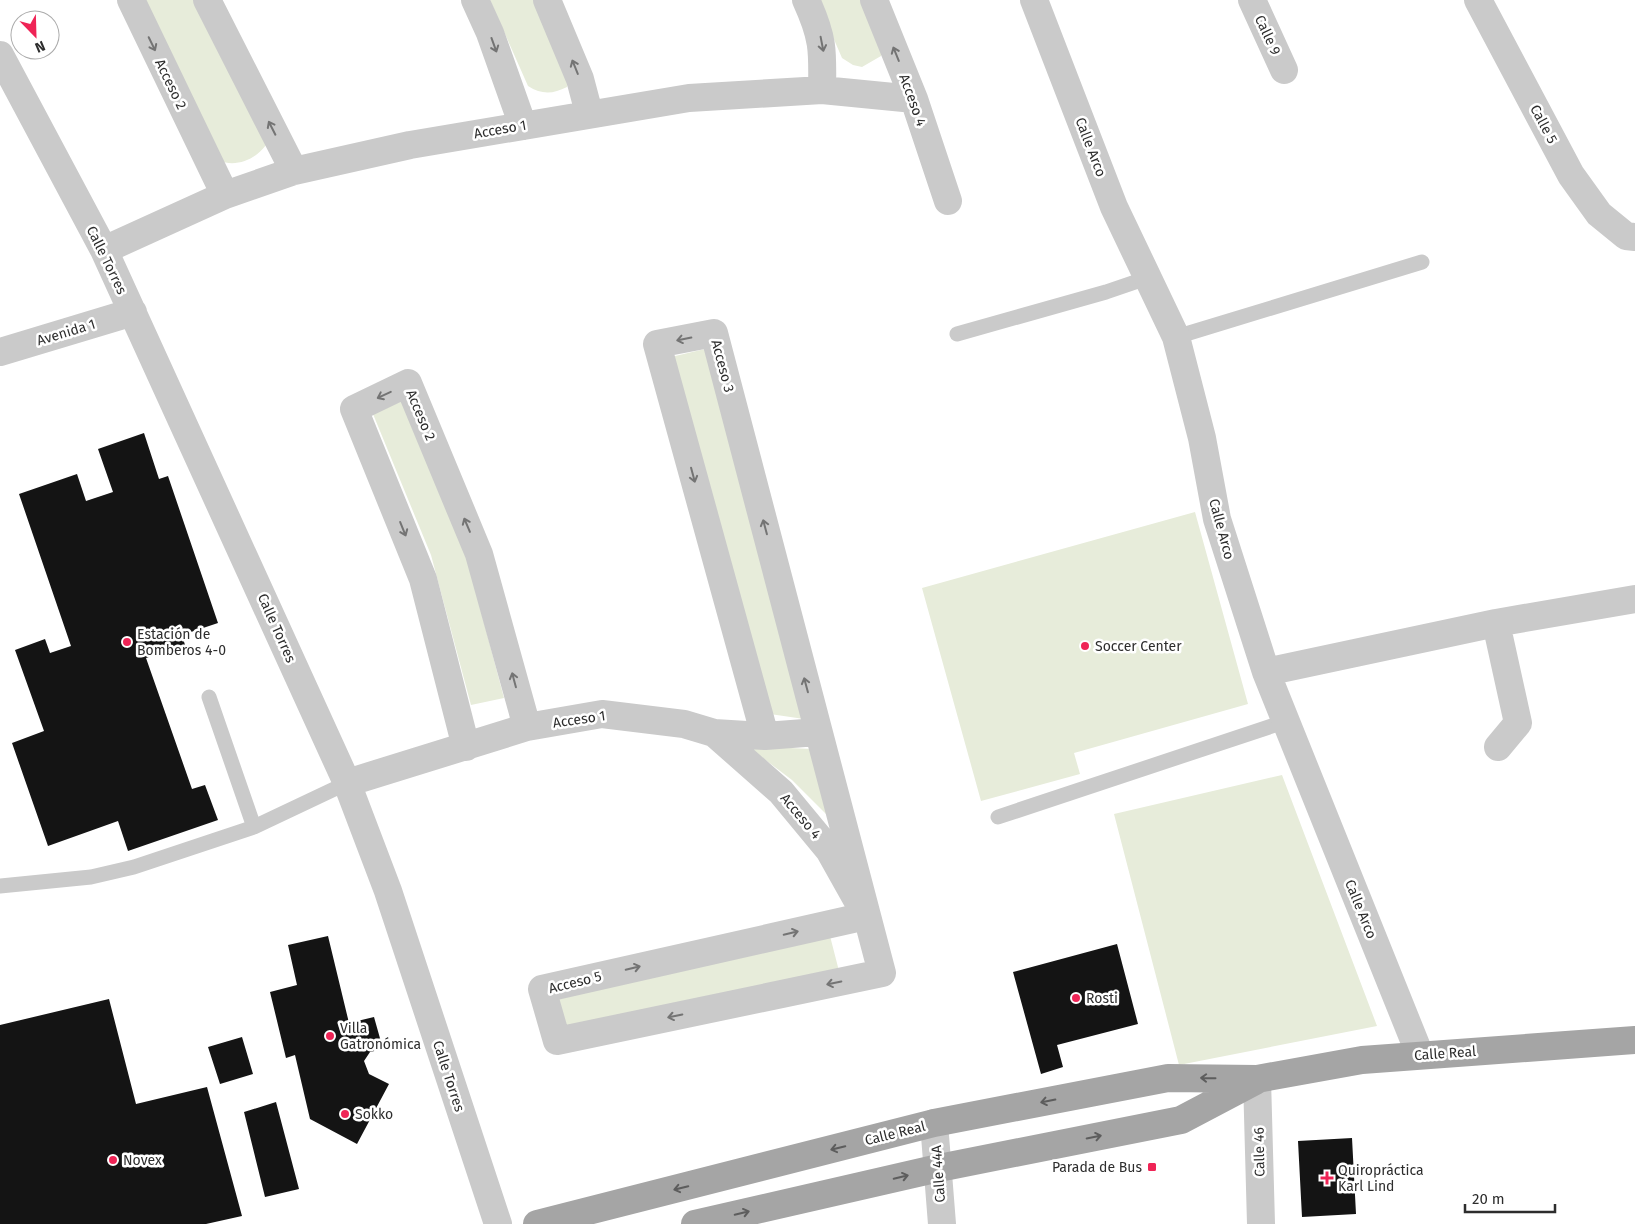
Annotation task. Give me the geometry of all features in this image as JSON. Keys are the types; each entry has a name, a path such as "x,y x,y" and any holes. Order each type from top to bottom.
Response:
{"main road":[{"name":"Calle Real","path":"538,1224 603,1216 934,1123 1168,1078 1257,1079 1362,1060 1635,1040"},
{"name":"Calle Real","path":"695,1224 939,1168 1181,1120 1257,1079"}],"street":[{"name":"Acceso 2","path":"131,0 225,194"},
{"path":"207,0 294,171"},
{"path":"475,0 490,33 523,126"},
{"path":"547,0 580,79 589,113"},
{"path":"806,0 817,25 823,49 822,90"},
{"name":"Acceso 4","path":"874,0 914,99 948,201"},
{"name":"Calle Arco","path":"1034,0 1114,207 1176,337 1202,438 1217,519 1266,672 1284,722 1420,1055"},
{"name":"Calle 9","path":"1252,0 1284,70"},
{"name":"Calle 5","path":"1478,0 1571,174 1599,214 1631,237"},
{"name":"Calle Torres","path":"0,55 10,93 104,250 347,784 388,891 498,1224"},
{"name":"Acceso 1","path":"104,250 225,194 294,171 410,145 589,113 689,98 822,90 914,99"},
{"name":"Avenida 1","path":"0,352 133,312"},
{"name":"Acceso 3","path":"765,736 657,344 714,333 818,732"},
{"name":"Acceso 2","path":"466,747 423,579 354,409 408,384 479,554 527,727"},
{"path":"1266,672 1496,623 1635,599"},
{"path":"1496,623 1518,723 1498,747"},
{"name":"Acceso 1","path":"347,784 527,727 602,714 684,724 714,733 765,736 818,732"},
{"name":"Acceso 4","path":"818,732 882,974"},
{"name":"Acceso 4","path":"714,733 781,792 829,850 866,916"},
{"name":"Acceso 5","path":"866,916 542,989 557,1041 882,974"},
{"name":"Calle 46","path":"1257,1079 1261,1224"},
{"name":"Calle 44A","path":"934,1123 942,1224"}],"lane":[{"path":"1176,337 1422,262"},
{"path":"958,334 1106,292 1147,278"},
{"path":"209,697 254,827"},
{"path":"998,817 1284,722"},
{"path":"0,886 91,876 134,867 254,827 347,784"}],"green space":[{"path":"140,0 197,0 266,145 257,155 239,163 219,161"},
{"path":"490,0 540,0 570,76 567,87 557,91 543,92 528,86"},
{"path":"817,0 866,0 884,42 881,56 862,67 853,65 842,58"},
{"path":"705,349 804,719 770,714 671,357"},
{"path":"404,400 465,551 504,698 471,705 431,555 373,414"},
{"name":"Soccer Center","path":"1195,512 1248,704 1074,753 1080,774 981,801 922,588"},
{"path":"747,746 812,749 831,819 792,780"},
{"path":"1282,775 1377,1026 1179,1065 1114,814"},
{"path":"830,936 839,971 568,1030 557,995"}],"building":[{"name":"Estación de Bomberos 4-0","path":"144,433 159,479 168,476 218,623 182,635 185,645 146,658 192,789 205,785 218,820 128,851 118,821 48,846 12,743 44,731 15,650 45,639 50,653 71,646 19,494 77,474 86,501 113,492 98,449"},
{"name":"Villa Gatronómica","path":"328,936 349,1023 374,1017 383,1049 370,1052 364,1061 369,1074 389,1084 357,1144 310,1119 295,1055 286,1058 270,992 297,985 288,945"},
{"name":"Rosti","path":"1117,944 1138,1024 1057,1045 1063,1067 1041,1074 1013,972"},
{"name":"Novex","path":"109,999 136,1104 207,1087 242,1216 206,1224 0,1224 0,1025"},
{"path":"242,1037 253,1074 220,1084 208,1047"},
{"path":"276,1102 299,1189 265,1197 244,1112"},
{"name":"Quiropráctica Karl Lind","path":"1352,1138 1356,1214 1302,1217 1298,1141"}],"place":[{"name":"Estación de Bomberos 4-0","path":"127,642"},
{"name":"Soccer Center","path":"1085,646"},
{"name":"Rosti","path":"1076,998"},
{"name":"Villa Gatronómica","path":"330,1036"},
{"name":"Sokko","path":"345,1114"},
{"name":"Novex","path":"113,1160"},
{"name":"Parada de Bus","path":"1152,1167"},
{"name":"Quiropráctica Karl Lind","path":"1327,1178"}]}
